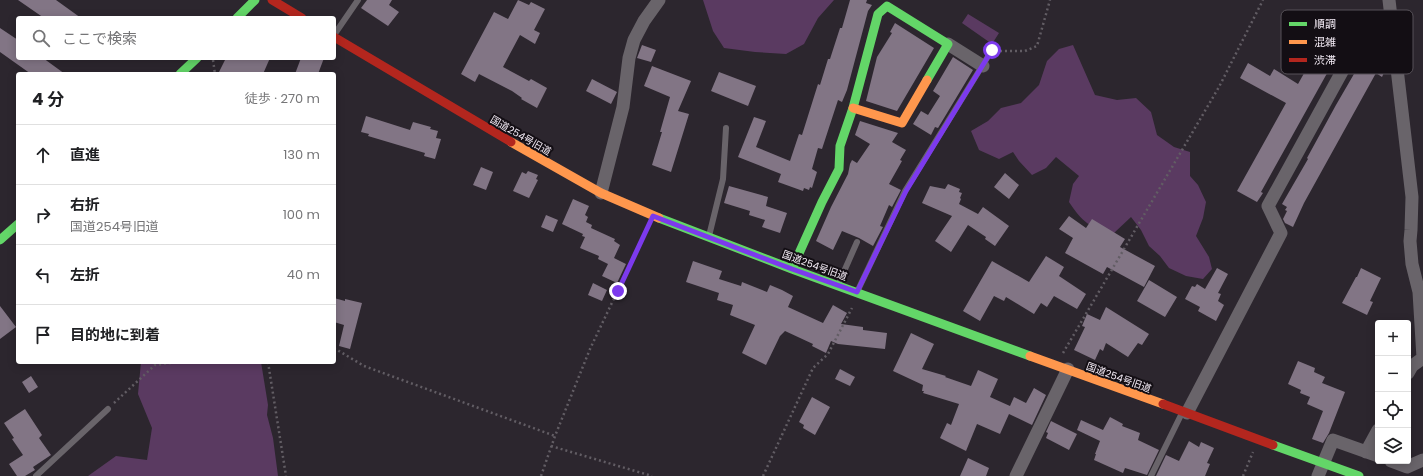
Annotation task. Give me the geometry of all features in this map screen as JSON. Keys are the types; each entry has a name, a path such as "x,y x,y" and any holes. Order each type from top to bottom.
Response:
{"street":[{"path":"239,16 255,0"},
{"path":"272,0 299,16"},
{"path":"601,193 623,107 629,58 634,40 644,21 659,0"},
{"path":"1389,0 1390,10"},
{"path":"792,269 822,202 839,169 840,146 853,108 878,14 887,6 983,66"},
{"name":"国道254号旧道","path":"336,37 532,154 601,193 653,216 792,269 1359,476"},
{"path":"853,108 902,123 948,44"},
{"path":"182,72 195,60"},
{"path":"1185,412 1281,233 1268,206 1341,74"},
{"path":"1398,74 1412,196 1412,230 1410,241 1412,264 1419,292 1423,358 1411,368"},
{"path":"0,240 16,226"},
{"path":"1016,476 1062,367"},
{"path":"1318,476 1322,463 1334,440 1372,454 1375,442"},
{"path":"1399,464 1407,467 1423,460"}],"lane":[{"path":"336,33 358,0"},
{"path":"857,292 906,191 992,50"},
{"path":"709,238 723,179 726,128"},
{"path":"837,285 857,242"},
{"path":"36,476 108,408"},
{"path":"1151,476 1185,412"}],"path":[{"path":"992,50 1025,51 1036,46 1050,0"},
{"path":"1062,367 1219,87 1263,0"},
{"path":"213,60 215,72"},
{"path":"541,476 551,446 590,349 653,216"},
{"path":"764,476 813,368 828,354 852,308 857,292"},
{"path":"336,349 364,366 555,436"},
{"path":"108,408 155,365 163,364"},
{"path":"268,364 286,476"},
{"path":"1243,476 1258,439"},
{"path":"551,446 652,476"}],"shaded area":[{"path":"703,0 834,0 818,18 804,44 786,54 724,48 713,31"},
{"path":"968,14 999,33 992,44 962,23"},
{"path":"1073,45 1095,95 1117,100 1136,98 1151,112 1157,135 1174,147 1190,152 1190,176 1198,185 1206,202 1203,218 1196,236 1209,257 1212,269 1203,279 1186,276 1169,268 1160,256 1149,246 1141,230 1131,217 1114,233 1099,229 1087,223 1078,215 1069,202 1073,184 1079,176 1056,157 1046,168 1032,175 1013,152 999,159 979,150 971,131 988,121 1001,108 1021,103 1039,85 1047,61 1059,49"},
{"path":"141,364 261,364 268,405 267,415 273,438 278,476 88,476 116,456 147,460 152,428 138,394"}],"building":[{"path":"18,0 56,0 78,16 41,16"},
{"path":"367,0 392,0 389,5 399,12 388,26 361,8"},
{"path":"518,0 529,5 531,2 545,9 534,30 540,33 535,44 520,35 503,67 529,81 531,79 547,88 537,108 521,99 522,98 512,91 479,74 475,82 461,74 494,12 508,19"},
{"path":"850,0 867,0 866,3 872,5 868,11 847,90 842,102 838,100 822,149 818,148 812,169 817,172 812,188 810,187 809,190 804,188 803,191 778,182 781,174 738,157 754,117 766,121 756,147 790,161 799,134 802,135 818,84 820,85 828,59 830,59 840,28 842,28"},
{"path":"895,23 934,48 897,111 866,101 877,57 892,33 890,32"},
{"path":"0,28 16,39 16,60 46,60 62,72 28,72 0,52"},
{"path":"642,45 656,50 651,62 637,58"},
{"path":"953,57 973,70 938,128 935,127 931,135 913,124 921,111 928,115 940,96 933,91"},
{"path":"225,60 269,60 264,72 219,72"},
{"path":"300,60 323,60 319,72 296,72"},
{"path":"1248,63 1270,76 1274,69 1298,84 1304,74 1327,74 1261,192 1263,193 1257,202 1237,191 1286,103 1240,78"},
{"path":"652,66 691,81 678,111 689,114 671,172 652,165 662,132 660,132 670,97 644,86"},
{"path":"719,72 756,86 748,106 711,91"},
{"path":"1354,74 1375,74 1304,203 1293,227 1285,223 1283,219 1287,211 1285,210 1287,207 1282,204 1308,159 1307,158"},
{"path":"592,79 617,92 611,104 586,91"},
{"path":"366,116 410,130 413,122 431,127 430,129 438,131 436,138 441,139 435,159 424,156 425,153 368,136 369,134 361,132"},
{"path":"860,121 898,133 892,142 906,150 900,160 902,161 889,184 901,190 892,207 889,205 880,226 883,227 873,246 842,231 833,250 816,241 848,174 852,160 857,163 870,144 855,135"},
{"path":"481,167 493,172 486,190 473,185"},
{"path":"528,171 538,175 536,179 538,180 529,198 513,191 522,172 526,174"},
{"path":"1005,173 1019,185 1009,199 994,187"},
{"path":"948,184 960,189 959,192 962,193 959,204 978,214 983,207 1009,226 995,246 985,239 986,237 968,225 951,252 935,241 952,216 922,203 930,186 945,189"},
{"path":"729,186 768,197 766,206 787,213 780,233 762,227 765,220 749,215 750,211 724,203"},
{"path":"573,199 589,206 585,215 588,217 586,222 592,225 591,228 615,239 614,241 620,245 614,258 626,264 617,283 602,276 608,264 598,259 599,256 580,248 585,237 582,236 583,234 562,224"},
{"path":"546,215 558,220 553,232 541,227"},
{"path":"1069,216 1086,228 1092,219 1125,239 1120,247 1155,266 1144,287 1107,267 1103,274 1065,253 1073,238 1059,229"},
{"path":"1046,256 1064,267 1059,276 1086,294 1077,309 1054,296 1047,307 1041,303 1034,314 1006,297 1004,301 994,296 980,321 963,311 992,261 1029,282"},
{"path":"693,261 722,271 719,279 741,286 742,282 767,292 770,285 782,290 793,296 788,307 823,323 833,305 847,313 841,324 863,327 863,330 887,333 885,349 838,344 831,341 826,353 812,346 813,344 785,331 780,336 766,365 742,353 755,325 730,315 733,305 717,300 719,293 686,282"},
{"path":"1217,268 1228,274 1218,293 1221,294 1218,301 1224,305 1216,321 1198,311 1200,307 1185,299 1192,286 1195,287 1197,284 1205,289"},
{"path":"1361,268 1381,278 1370,301 1373,302 1367,315 1342,303"},
{"path":"1149,280 1177,297 1165,317 1137,301"},
{"path":"593,283 607,290 602,301 588,295"},
{"path":"336,299 362,303 350,349 339,346 344,325 336,323"},
{"path":"0,306 16,327 0,339"},
{"path":"1106,307 1149,334 1142,345 1138,343 1128,357 1106,343 1103,351 1100,349 1095,360 1074,350 1085,327 1082,326 1087,314 1100,320"},
{"path":"911,333 934,344 922,369 946,376 945,377 971,386 978,370 998,379 990,397 1010,406 1014,397 1026,403 1034,388 1046,395 1032,425 1009,414 1000,434 977,424 966,451 940,438 947,423 951,425 959,404 923,393 923,385 893,371"},
{"path":"1298,361 1315,368 1314,372 1325,377 1322,383 1345,392 1329,433 1323,443 1312,439 1323,411 1307,404 1310,397 1300,393 1301,390 1288,384"},
{"path":"840,369 855,377 850,386 835,379"},
{"path":"31,376 38,387 29,393 22,382"},
{"path":"812,397 830,407 815,435 803,428 804,425 799,422"},
{"path":"25,409 42,435 39,438 51,455 33,467 35,470 25,476 17,476 9,464 23,455 12,439 14,438 4,423"},
{"path":"1110,417 1123,424 1122,426 1140,433 1138,440 1159,450 1147,475 1125,468 1123,473 1094,460 1100,441 1077,430 1081,420 1103,430"},
{"path":"1051,421 1077,434 1069,450 1046,438 1048,433 1046,432"},
{"path":"1189,441 1199,447 1201,442 1214,448 1207,463 1210,464 1205,476 1156,476 1166,455 1179,461"},
{"path":"968,458 989,468 986,476 960,476"}],"traffic: fast":[{"path":"239,16 255,0"},
{"path":"792,269 822,202 839,169 840,146 853,108 878,14 887,6 948,44 927,80"},
{"path":"182,72 195,60"},
{"path":"659,218 792,269 1030,356"},
{"path":"0,240 16,226"},
{"path":"1273,445 1359,476"}],"traffic: slow":[{"path":"853,108 902,123 927,80"},
{"path":"511,142 601,193 659,218"},
{"path":"1030,356 1163,404"}],"traffic: jam":[{"path":"272,0 299,16"},
{"path":"336,38 511,142"},
{"path":"1163,404 1273,445"}],"route":[{"path":"618,291 653,216 857,292 906,191 992,50"}]}
